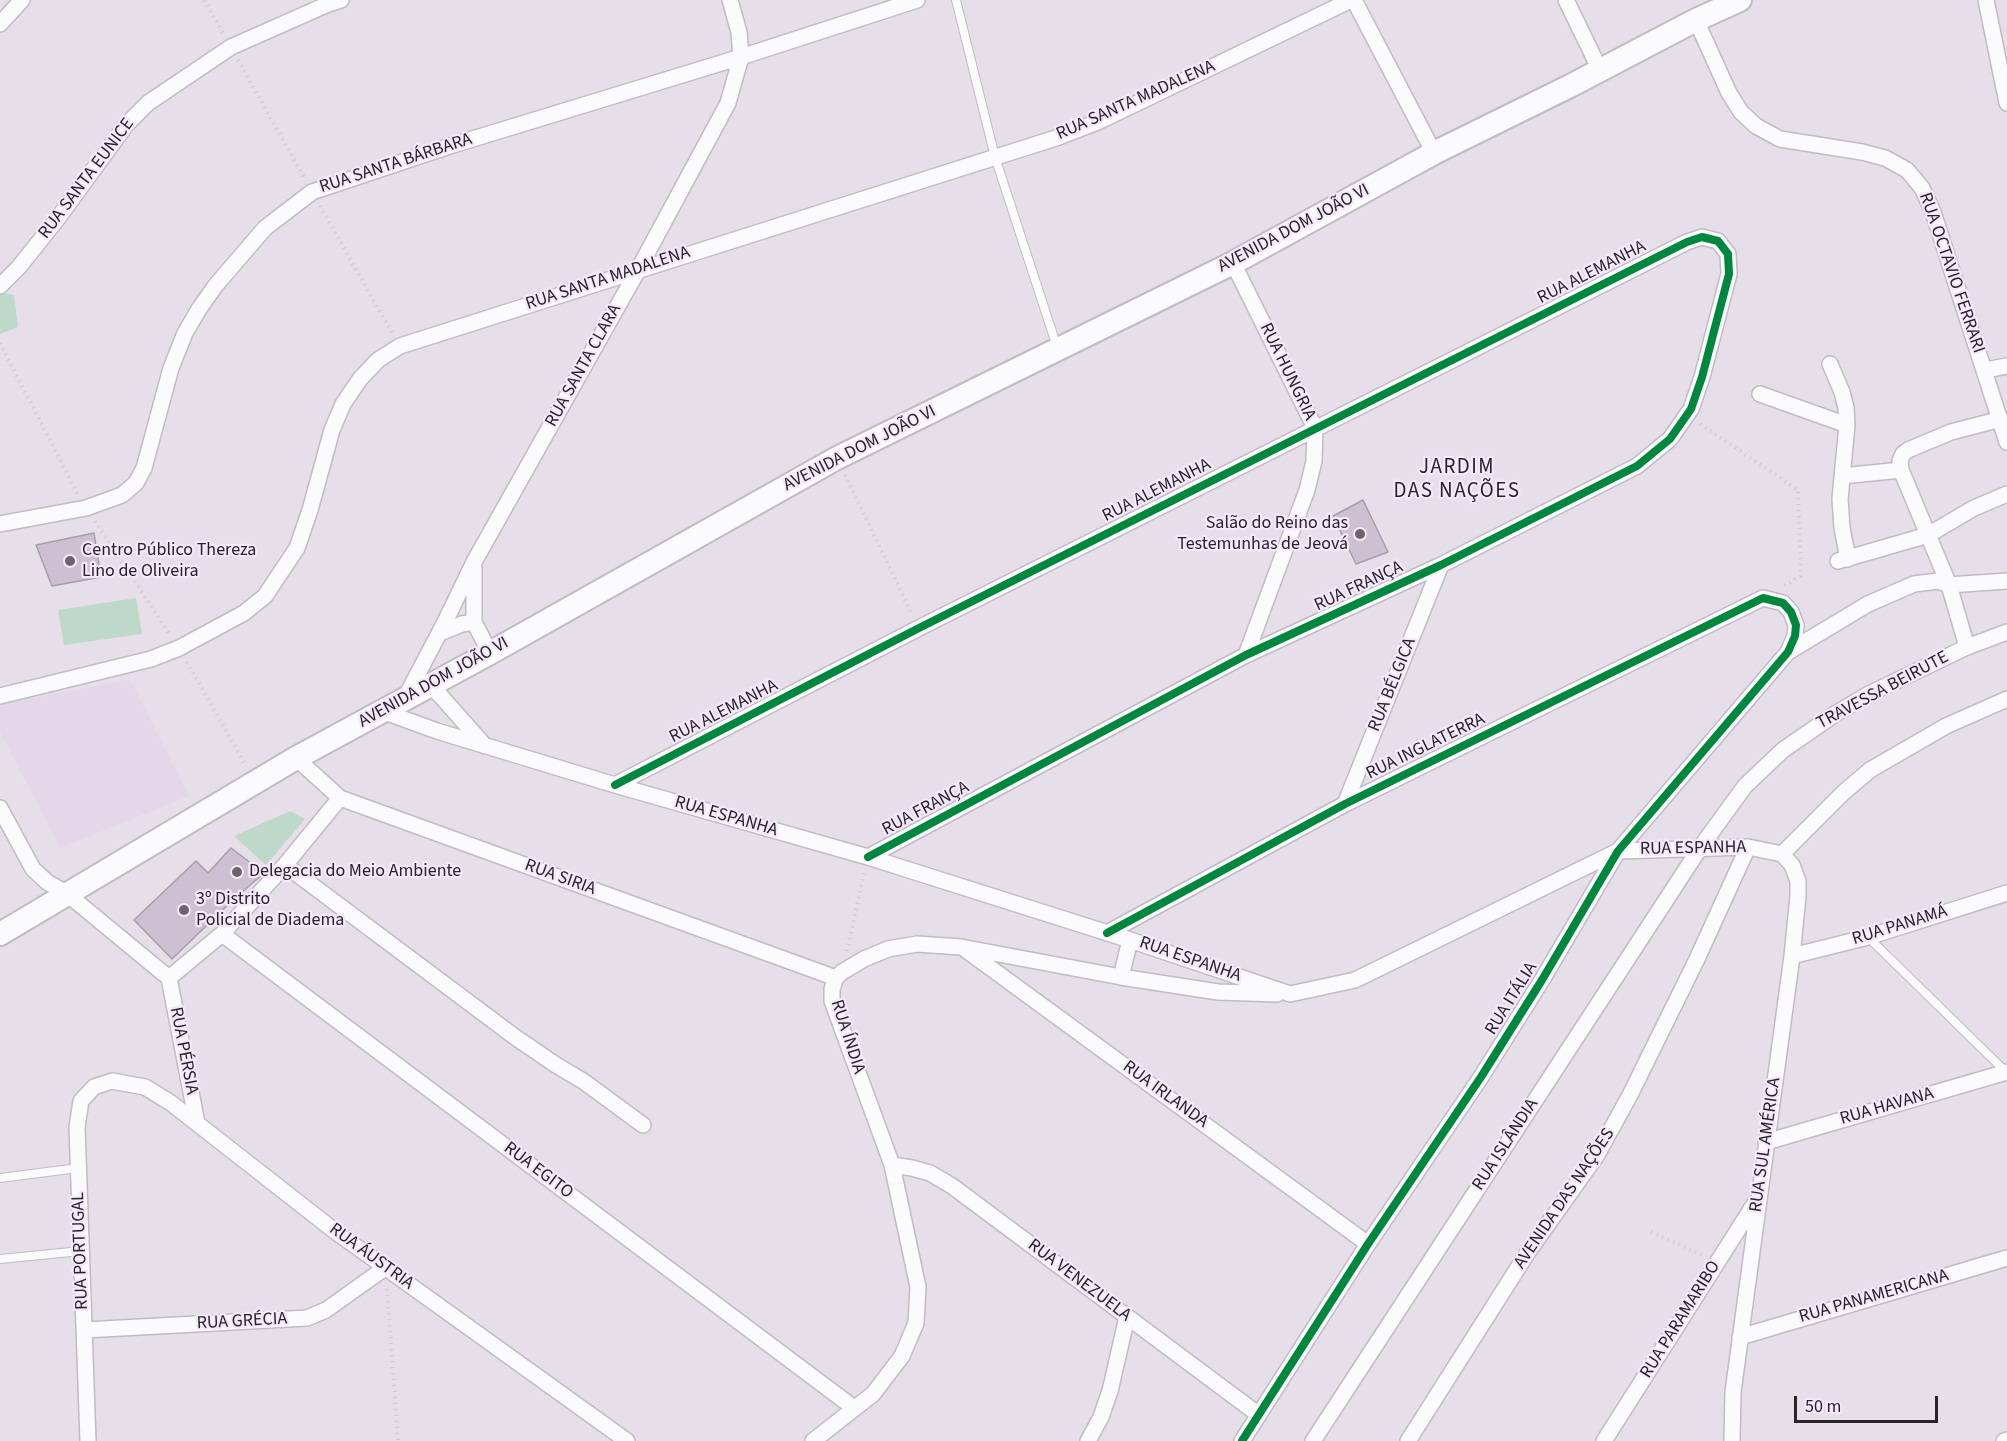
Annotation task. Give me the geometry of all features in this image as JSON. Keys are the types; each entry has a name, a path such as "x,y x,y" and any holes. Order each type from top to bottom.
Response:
{"street":[{"path":"0,24 22,0"},
{"name":"RUA SANTA EUNICE","path":"0,286 19,267 58,218 126,124 148,103 231,47 341,0"},
{"name":"RUA SANTA CLARA","path":"405,698 440,633 474,562 638,270 728,103 741,57 740,32 730,0"},
{"name":"RUA SANTA BÁRBARA","path":"0,524 86,508 122,495 136,483 144,468 171,368 185,333 199,309 230,268 265,228 312,192 453,145 918,0"},
{"path":"1353,0 1434,153"},
{"name":"RUA SANTA MADALENA","path":"0,696 151,659 179,648 244,613 265,596 297,548 332,430 343,404 360,379 378,360 400,346 1056,138 1100,121 1353,0"},
{"path":"1566,0 1600,70"},
{"name":"AVENIDA DOM JOÃO VI","path":"0,934 296,759 837,458 1233,263 1434,153 1740,0"},
{"path":"1986,0 2007,104"},
{"name":"RUA OCTAVIO FERRARI","path":"1696,20 1730,93 1741,112 1756,126 1780,139 1862,152 1885,159 1907,170 1922,188 1933,212 2007,442"},
{"name":"RUA ALEMANHA","path":"615,785 919,628 1687,242 1702,237 1718,241"},
{"name":"RUA FRANÇA","path":"868,857 1246,655 1441,565 1637,466 1670,439 1691,409 1702,378 1729,274 1728,254 1718,241"},
{"name":"RUA HUNGRIA","path":"1233,263 1315,428 1314,461 1306,490 1246,655"},
{"path":"1830,364 1846,408 1847,426 1840,499 1843,560 1928,535 1974,508 2007,494"},
{"path":"1985,370 2007,366"},
{"path":"1760,394 1847,426"},
{"path":"1967,647 1949,585 1901,470 1901,458 1908,450 1952,432 2001,419"},
{"path":"1842,476 1901,470"},
{"name":"RUA SANTA CLARA","path":"474,562 474,622 490,653"},
{"name":"RUA BÉLGICA","path":"1345,804 1441,565"},
{"path":"1788,652 1835,622 1893,592 1914,584 1930,581 1949,585 2007,581"},
{"name":"RUA ITÁLIA","path":"1242,1441 1368,1244 1487,1067 1542,980 1618,851 1788,652 1795,636 1796,625 1791,612 1783,603 1763,598"},
{"name":"RUA INGLATERRA","path":"1107,933 1345,804 1763,598"},
{"path":"440,633 474,622"},
{"name":"TRAVESSA BEIRUTE","path":"1700,848 1745,786 1763,767 1801,736 1869,694 1967,647 2007,632"},
{"path":"430,685 484,746"},
{"path":"1782,854 1819,815 1869,770 1946,726 2007,699"},
{"name":"RUA ESPANHA","path":"382,711 484,746 868,857 1130,940 1290,994 1355,980 1618,851 1748,847 1782,854"},
{"name":"RUA SIRIA","path":"296,759 340,798 839,975"},
{"path":"0,808 33,869 47,882 66,893 169,978 222,934 285,865 340,798"},
{"name":"AVENIDA DAS NAÇÕES","path":"1408,1441 1528,1252 1597,1155 1630,1095 1697,959 1748,847"},
{"name":"RUA ISLÂNDIA","path":"1313,1441 1700,848"},
{"name":"RUA SUL AMÉRICA","path":"1732,1441 1733,1392 1792,956 1798,881 1792,865 1782,854"},
{"path":"285,865 515,1037 583,1081 643,1125"},
{"name":"RUA PANAMÁ","path":"1792,956 1868,937 2007,893"},
{"name":"RUA EGITO","path":"222,934 854,1408"},
{"path":"1121,977 1130,940"},
{"name":"RUA ÍNDIA","path":"813,1441 873,1394 902,1356 916,1323 918,1287 892,1165 835,1012 832,990 839,975 864,959 888,949 917,944 961,947 1121,977 1218,992 1290,994"},
{"name":"RUA IRLANDA","path":"961,947 1368,1244"},
{"name":"RUA PÉRSIA","path":"169,978 197,1123"},
{"name":"RUA HAVANA","path":"1766,1142 2006,1072"},
{"name":"RUA ÁUSTRIA","path":"112,1081 144,1087 171,1103 385,1269 627,1441"},
{"name":"RUA PORTUGAL","path":"88,1441 76,1127 81,1101 94,1087 112,1081"},
{"name":"RUA VENEZUELA","path":"892,1165 930,1173 952,1186 1259,1415"},
{"name":"RUA PARAMARIBO","path":"1604,1441 1759,1198"},
{"name":"RUA PANAMERICANA","path":"1740,1336 2007,1258"},
{"name":"RUA GRÉCIA","path":"84,1330 308,1318 326,1310 385,1269"},
{"path":"1088,1441 1101,1417 1110,1391 1127,1317"}],"lane":[{"path":"956,0 994,157 1057,349"},
{"path":"1868,937 2006,1072"},
{"path":"0,1178 78,1168"},
{"path":"0,1258 81,1251"}],"path":[{"path":"204,0 231,47"},
{"path":"0,343 70,482 179,648 256,783"},
{"path":"1686,415 1798,490 1801,576 1763,598"},
{"path":"837,458 919,628"},
{"path":"839,975 868,857"},
{"path":"1651,1232 1718,1262"},
{"path":"385,1269 398,1441"}],"shaded area":[{"path":"130,679 189,796 60,848 0,732 0,705"}],"green space":[{"path":"0,292 14,295 18,327 0,334"},
{"path":"136,598 142,634 64,645 58,610"},
{"path":"290,811 305,819 266,865 234,836"}],"building":[{"name":"Salão do Reino das Testemunhas de Jeová","path":"1363,500 1388,552 1356,564 1333,516"},
{"name":"Centro Público Thereza Lino de Oliveira","path":"94,533 101,577 52,586 36,545"},
{"name":"3º Distrito Policial de Diadema","path":"231,848 264,873 172,959 134,920 196,861 208,873"}],"cycle path":[{"path":"615,785 919,628 1687,242 1702,237 1718,241 1728,254 1729,274 1702,377 1691,409 1670,439 1637,466 1441,565 1246,655 868,857"},
{"path":"1107,933 1345,804 1763,598 1783,603 1791,612 1796,625 1795,636 1788,652 1618,851 1542,980 1481,1077 1368,1244 1242,1441"}],"place":[{"name":"Salão do Reino das Testemunhas de Jeová","path":"1360,534"},
{"name":"Centro Público Thereza Lino de Oliveira","path":"70,561"},
{"name":"Delegacia do Meio Ambiente","path":"237,872"},
{"name":"3º Distrito Policial de Diadema","path":"184,910"}],"district":[{"name":"JARDIM DAS NAÇÕES","path":"1457,480"}]}
